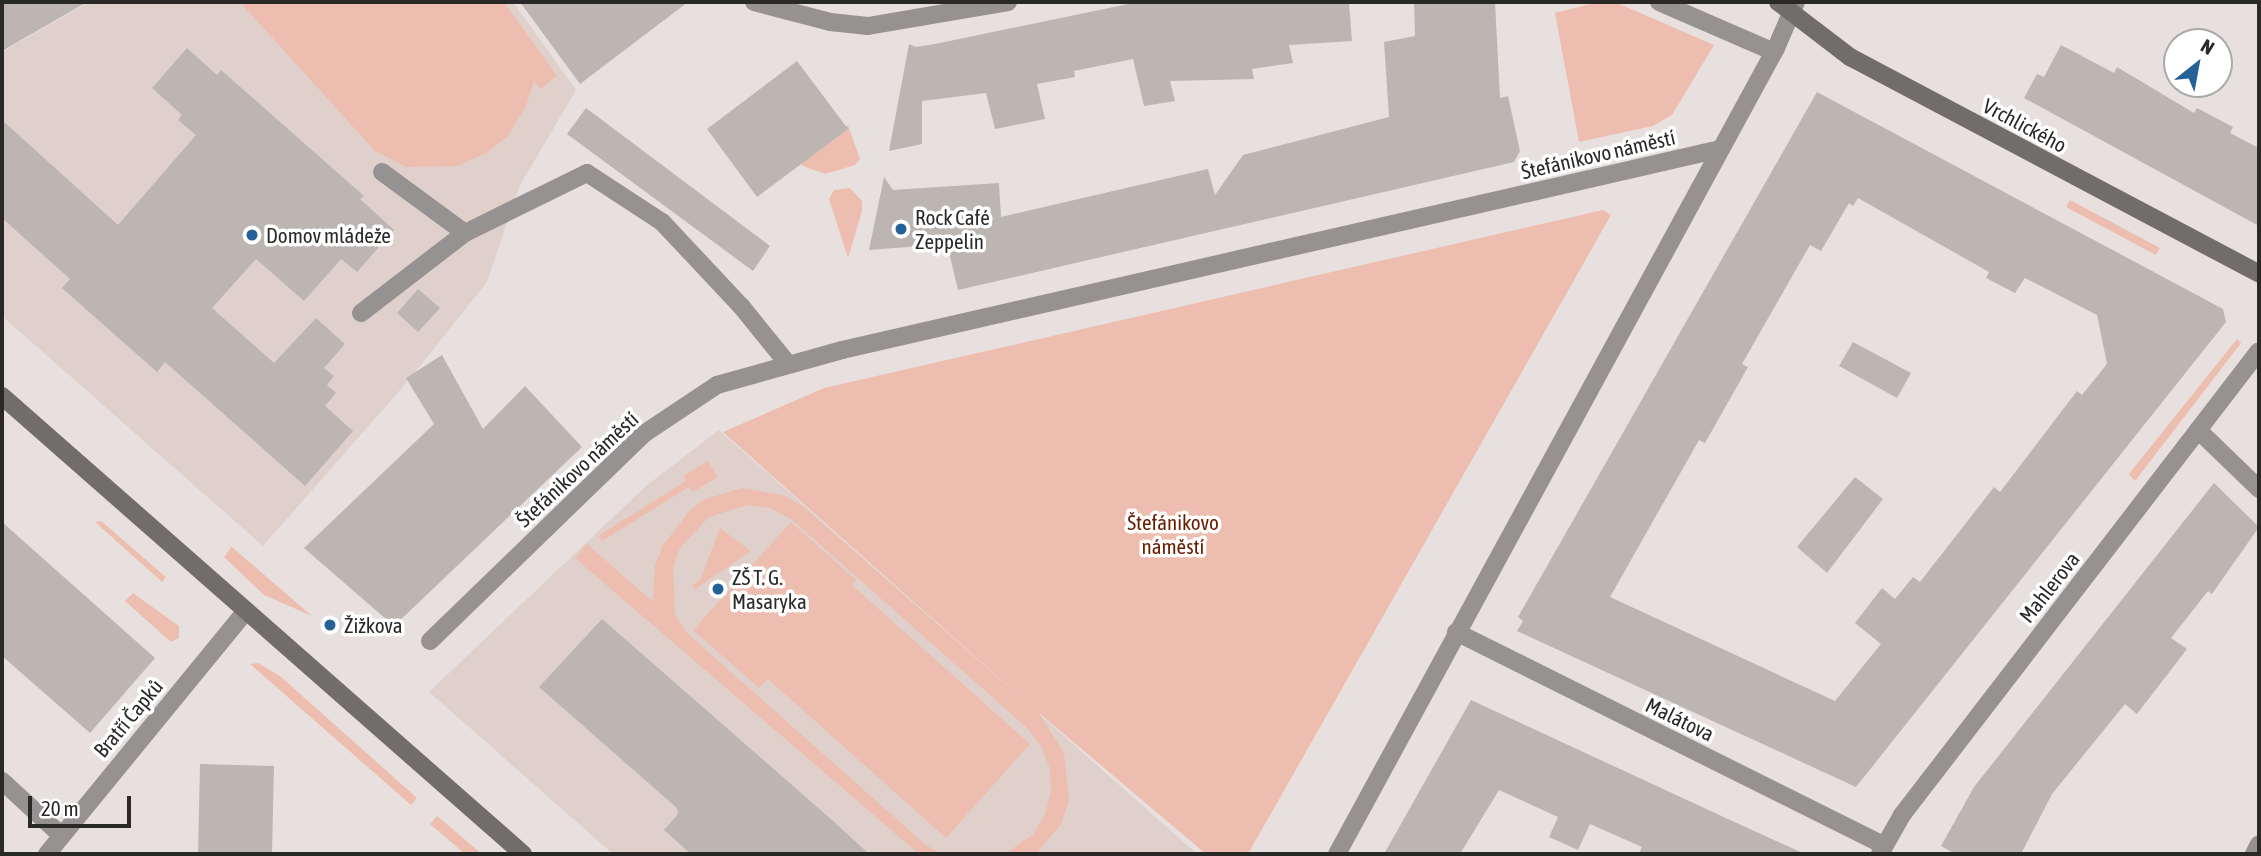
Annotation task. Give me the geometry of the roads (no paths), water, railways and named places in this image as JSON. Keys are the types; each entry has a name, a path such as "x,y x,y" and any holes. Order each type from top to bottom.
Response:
{"main road":[{"name":"Vrchlického","path":"1788,5 1850,57 2259,274"},
{"path":"2,396 523,854"}],"street":[{"path":"754,2 868,26 1009,2"},
{"path":"1660,2 1773,52"},
{"path":"1337,854 1773,52 1788,5"},
{"name":"Štefánikovo náměstí","path":"430,641 645,433 718,385 788,365 1720,149"},
{"path":"382,172 465,233"},
{"path":"361,313 465,233 587,173 662,222 741,306 788,365"},
{"name":"Mahlerova","path":"1882,850 1902,815 2259,351"},
{"path":"2198,430 2259,489"},
{"name":"Bratří Čapků","path":"47,854 246,611"},
{"name":"Malátova","path":"1456,632 1882,850"},
{"path":"2,781 61,835"},
{"path":"2254,854 2259,844"}],"place":[{"name":"Rock Café Zeppelin","path":"901,229"},
{"name":"Domov mládeže","path":"252,235"},
{"name":"ZŠ T. G. Masaryka","path":"718,589"},
{"name":"Žižkova","path":"330,625"}]}
